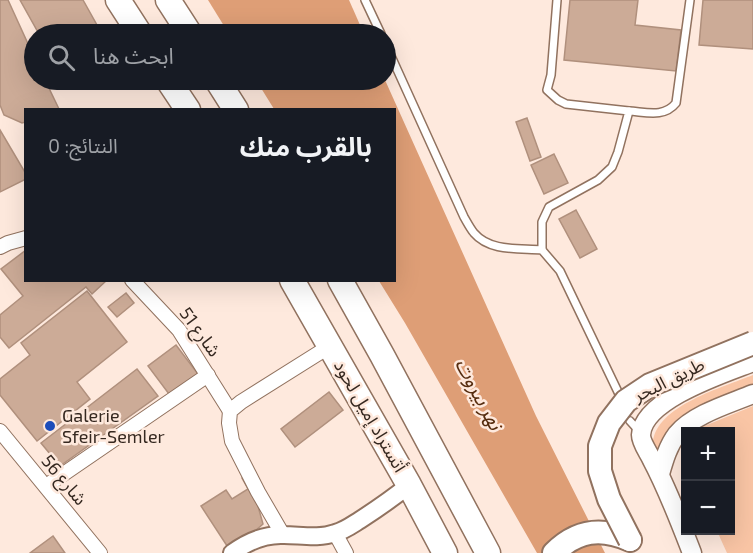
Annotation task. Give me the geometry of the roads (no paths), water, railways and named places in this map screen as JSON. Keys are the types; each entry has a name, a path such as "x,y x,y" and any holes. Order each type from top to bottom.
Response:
{"highway":[{"path":"118,0 134,24"},
{"path":"168,0 184,24"},
{"path":"175,90 187,108"},
{"path":"223,90 235,108"},
{"name":"أتستراد إميل لحود","path":"293,282 446,553"},
{"name":"أتستراد إميل لحود","path":"341,282 488,553"},
{"name":"طريق البحر","path":"633,547 609,499 600,471 600,446 609,423 626,401 650,385 753,343"},
{"path":"554,553 569,541 594,532 603,524 608,513 609,499"},
{"path":"594,532 617,534 633,547"}],"main road":[{"path":"692,553 660,474 636,427 645,423 663,403 682,391 753,362"},
{"path":"660,474 670,444 686,425 753,394"}],"street":[{"path":"0,247 24,239"},
{"name":"شارع 51","path":"134,282 179,330 230,411"},
{"path":"283,535 232,441 230,411 330,346"},
{"path":"46,486 208,375"},
{"name":"شارع 56","path":"0,431 100,553"},
{"path":"232,553 254,540 268,536 320,536 335,533 386,504 409,485"},
{"path":"335,533 346,553"}],"lane":[{"path":"365,0 376,24"},
{"path":"557,0 551,75 547,90 566,104 661,113 676,103 690,0"},
{"path":"396,67 464,217 475,234 499,248 542,250"},
{"path":"620,394 560,271 542,250 542,222 549,207 598,180 612,167 629,111"}],"water":[{"path":"208,0 349,0 360,24 223,24"},
{"name":"نهر بيروت","path":"262,90 389,90 536,416 605,553 537,553 380,282 396,282 396,108 273,108"}],"place":[{"name":"Galerie Sfeir-Semler","path":"50,426"}]}
